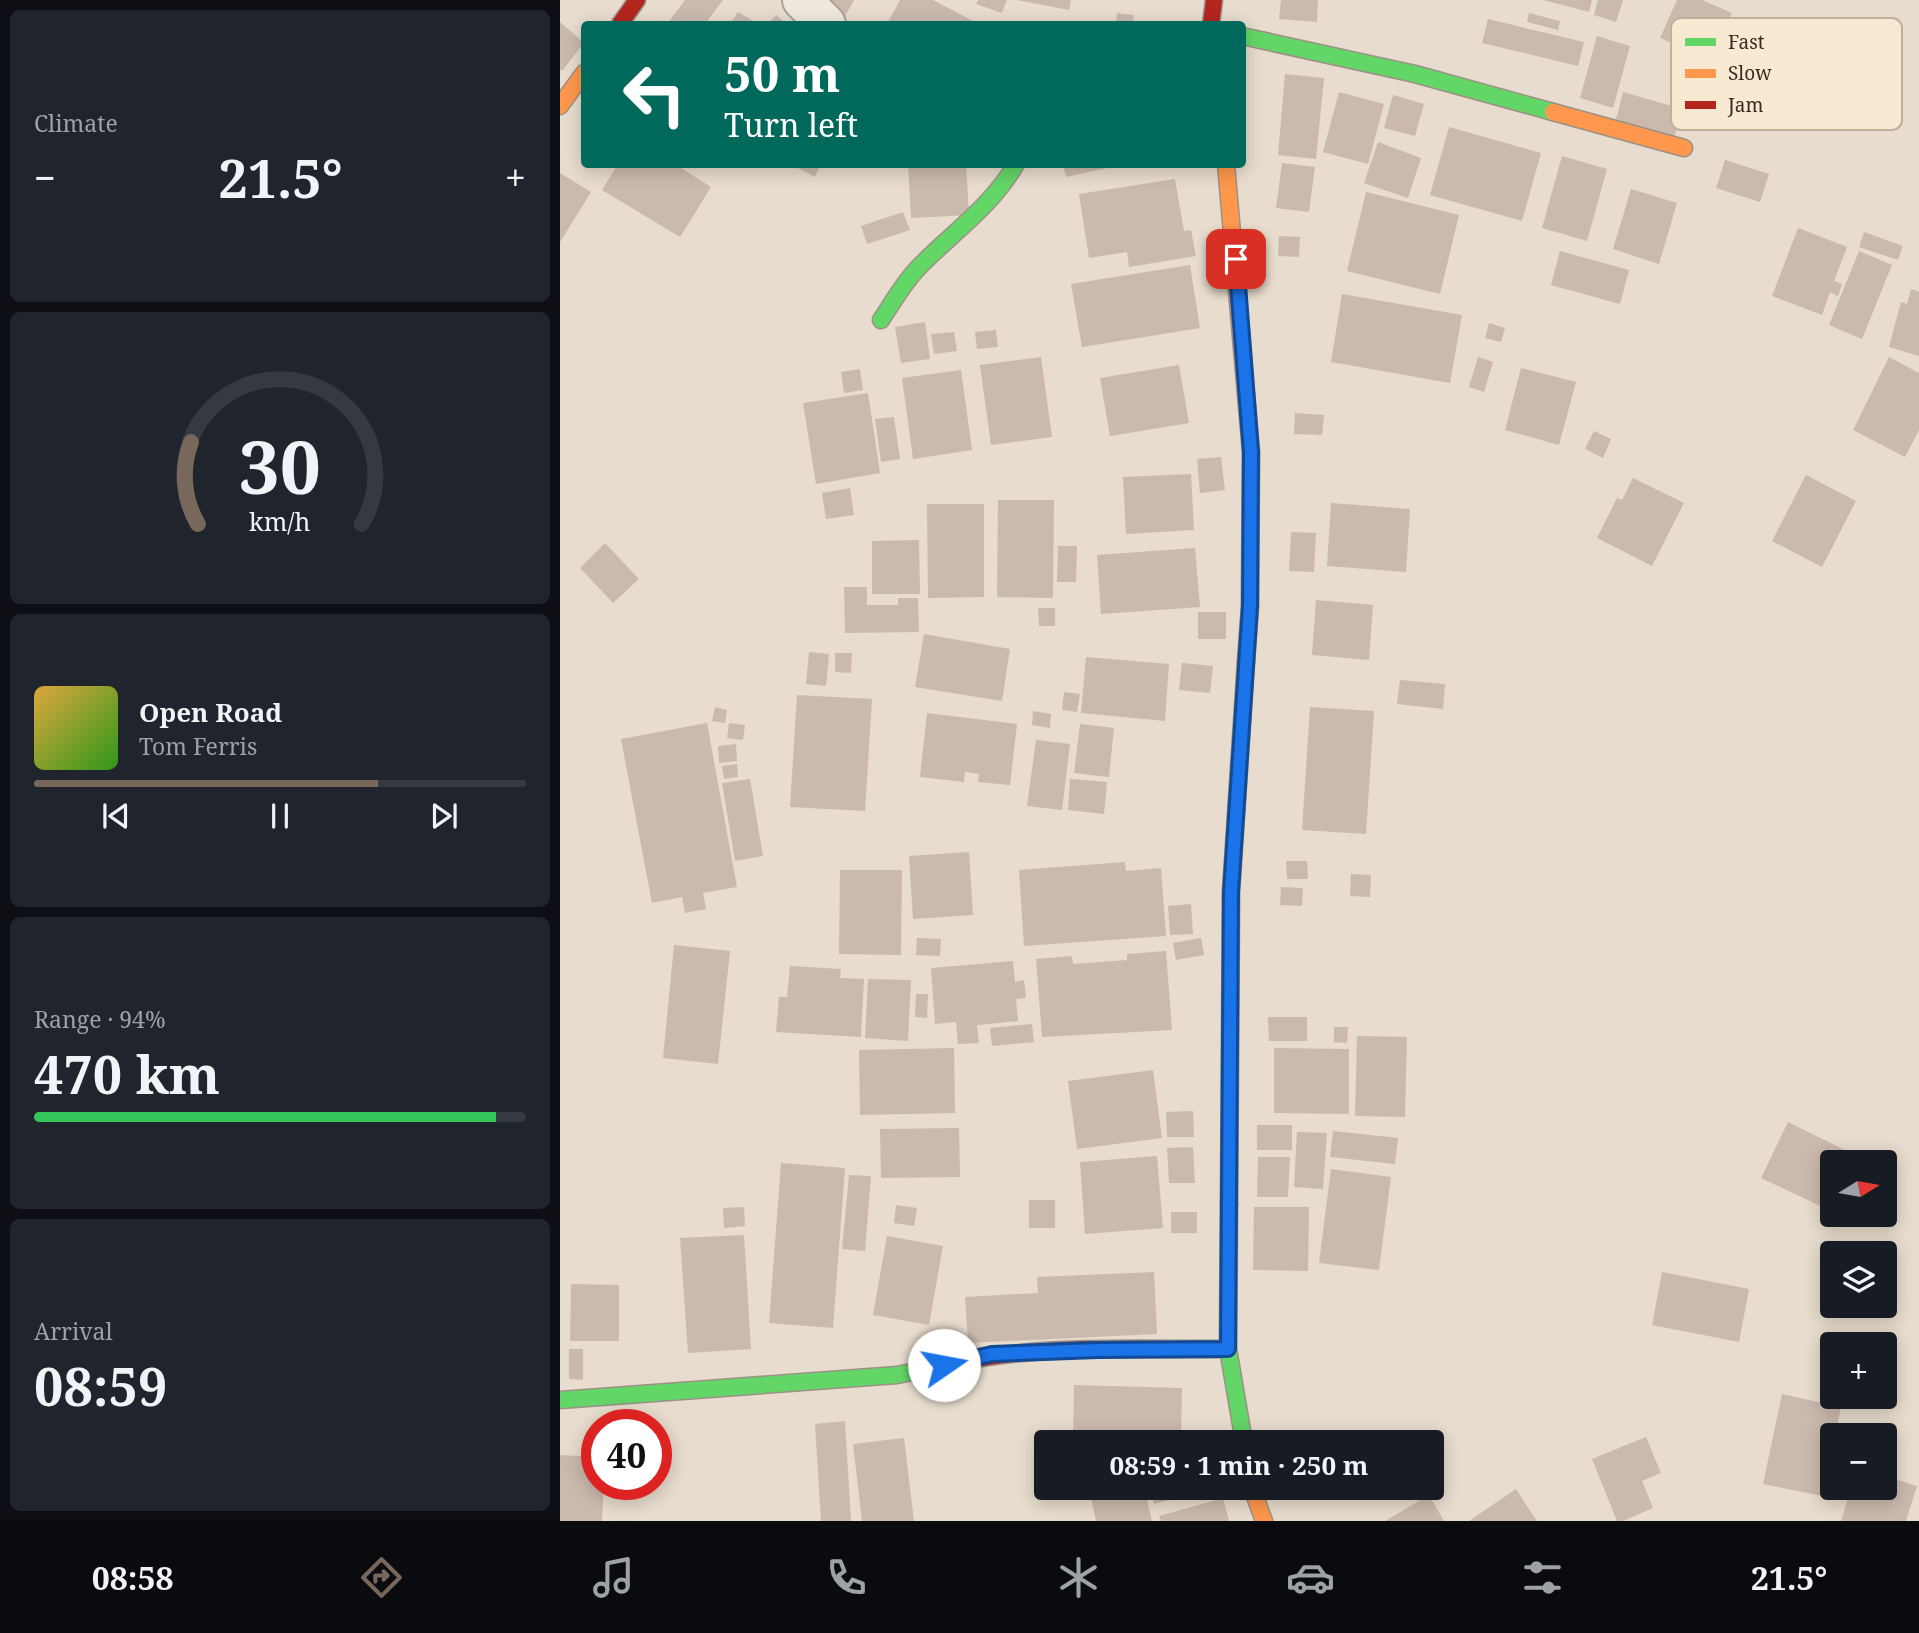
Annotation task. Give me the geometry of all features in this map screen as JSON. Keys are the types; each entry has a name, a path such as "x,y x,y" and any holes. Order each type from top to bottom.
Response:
{"street":[{"path":"622,21 637,0"},
{"path":"802,0 823,21"},
{"path":"1211,21 1214,0"},
{"path":"1246,37 1415,74 1684,148"},
{"path":"561,104 581,77"},
{"path":"881,320 918,269 961,231 996,193 1013,168"},
{"path":"1226,168 1251,452 1250,606 1231,892 1228,1349 1242,1430"},
{"path":"560,1400 897,1375 992,1354 1228,1349"},
{"path":"1256,1500 1264,1521"}],"building":[{"path":"685,0 723,0 707,21 669,21"},
{"path":"823,0 854,0 844,18"},
{"path":"900,0 933,0 973,21 889,21"},
{"path":"978,0 1007,0 1002,13 976,4"},
{"path":"1017,0 1071,0 1069,10"},
{"path":"1281,0 1318,0 1317,22 1279,19"},
{"path":"1543,0 1592,0 1589,12"},
{"path":"1598,0 1623,0 1616,22 1594,15"},
{"path":"1677,0 1702,0 1732,13 1730,18 1671,18 1671,43 1660,38"},
{"path":"738,12 753,21 732,21"},
{"path":"1117,13 1134,15 1133,21 1116,21"},
{"path":"1529,13 1560,21 1558,30 1527,22"},
{"path":"776,15 783,21 771,21"},
{"path":"1488,19 1584,42 1578,66 1482,43"},
{"path":"560,22 581,40 581,47 562,71"},
{"path":"1597,36 1630,46 1613,108 1580,98"},
{"path":"1285,74 1324,78 1316,159 1278,155"},
{"path":"1339,92 1384,104 1368,164 1323,152"},
{"path":"1623,92 1671,106 1671,130 1676,130 1674,138 1616,120"},
{"path":"1393,95 1424,104 1415,136 1384,128"},
{"path":"1449,127 1541,153 1522,221 1430,195"},
{"path":"1378,142 1421,158 1408,198 1364,183"},
{"path":"1562,156 1607,169 1587,241 1542,228"},
{"path":"1725,160 1769,174 1760,202 1716,188"},
{"path":"1282,163 1315,167 1309,212 1276,208"},
{"path":"616,168 681,168 711,187 680,237 602,190"},
{"path":"798,168 819,168 815,177"},
{"path":"908,168 966,168 969,215 911,218"},
{"path":"1064,168 1107,168 1066,177"},
{"path":"560,173 591,192 560,242"},
{"path":"1175,179 1184,231 1191,230 1196,256 1129,267 1127,252 1089,258 1079,194"},
{"path":"1631,189 1677,203 1659,264 1613,249"},
{"path":"1366,192 1459,215 1440,294 1347,271"},
{"path":"903,212 910,230 867,244 861,226"},
{"path":"1798,228 1847,247 1834,281 1842,284 1838,296 1830,292 1822,315 1772,296"},
{"path":"1864,232 1903,246 1898,260 1859,247"},
{"path":"1279,236 1300,237 1299,257 1278,256"},
{"path":"1560,251 1629,270 1620,304 1551,285"},
{"path":"1859,251 1892,265 1862,339 1829,325"},
{"path":"1190,265 1200,328 1082,347 1071,284"},
{"path":"1911,289 1919,292 1919,356 1889,347 1901,302 1907,304"},
{"path":"1342,294 1462,315 1450,383 1331,362"},
{"path":"925,322 930,359 901,363 895,327"},
{"path":"1489,323 1505,328 1501,342 1485,338"},
{"path":"996,330 998,347 977,349 975,332"},
{"path":"954,332 957,351 934,354 931,334"},
{"path":"1041,357 1052,437 991,445 980,365"},
{"path":"1478,357 1493,362 1484,392 1469,387"},
{"path":"1889,357 1919,373 1919,430 1905,457 1853,430"},
{"path":"1179,365 1189,423 1110,436 1100,378"},
{"path":"1521,368 1576,382 1559,445 1505,430"},
{"path":"860,369 863,390 844,393 841,372"},
{"path":"961,370 972,450 913,459 902,378"},
{"path":"868,393 880,473 816,484 803,403"},
{"path":"1295,413 1324,415 1322,435 1294,434"},
{"path":"894,417 900,459 881,462 875,419"},
{"path":"1594,431 1611,439 1603,458 1585,449"},
{"path":"1221,457 1225,490 1200,493 1197,459"},
{"path":"1191,474 1194,530 1126,534 1123,477"},
{"path":"1806,475 1856,501 1822,567 1772,541"},
{"path":"1633,478 1684,503 1652,566 1597,538 1617,498 1622,500"},
{"path":"850,488 854,515 826,519 822,493"},
{"path":"998,500 1054,500 1053,598 997,597"},
{"path":"1331,503 1410,509 1406,572 1327,566"},
{"path":"927,504 984,504 984,597 928,598"},
{"path":"1291,532 1316,533 1314,572 1289,571"},
{"path":"919,540 920,594 872,594 872,541"},
{"path":"605,543 639,579 613,603 580,568"},
{"path":"1058,546 1077,546 1076,582 1057,582"},
{"path":"1195,548 1200,607 1101,614 1097,555"},
{"path":"844,587 867,587 867,605 898,605 898,598 918,598 919,632 845,633"},
{"path":"1316,600 1373,605 1369,660 1312,655"},
{"path":"1038,608 1055,608 1055,626 1039,626"},
{"path":"1198,612 1226,612 1226,639 1198,639"},
{"path":"924,634 1010,649 1002,701 915,687"},
{"path":"809,652 829,654 826,686 806,684"},
{"path":"835,653 852,653 851,673 835,672"},
{"path":"1086,657 1169,664 1165,721 1081,713"},
{"path":"1182,663 1213,666 1210,693 1179,690"},
{"path":"1400,680 1445,684 1443,709 1397,704"},
{"path":"1064,692 1080,694 1077,712 1062,710"},
{"path":"797,695 872,699 865,811 790,807"},
{"path":"715,707 727,710 725,723 712,721"},
{"path":"1310,707 1374,711 1366,834 1302,830"},
{"path":"1033,711 1051,714 1050,728 1032,725"},
{"path":"927,713 1017,724 1010,785 978,782 979,774 965,772 964,782 920,777"},
{"path":"707,723 737,887 703,893 706,909 685,913 682,897 652,903 621,739"},
{"path":"729,723 745,725 743,740 727,738"},
{"path":"1080,724 1114,728 1109,777 1074,773"},
{"path":"1036,740 1070,744 1062,810 1027,806"},
{"path":"736,744 737,761 719,763 718,746"},
{"path":"737,764 738,777 724,779 722,766"},
{"path":"750,779 763,856 735,861 722,783"},
{"path":"1070,779 1107,782 1104,814 1068,810"},
{"path":"969,852 973,915 913,919 909,856"},
{"path":"1286,861 1307,861 1308,879 1287,879"},
{"path":"1125,862 1126,871 1161,868 1166,936 1024,946 1019,870"},
{"path":"840,870 902,870 901,955 839,954"},
{"path":"1351,874 1371,875 1370,897 1350,896"},
{"path":"1281,887 1303,888 1302,906 1280,905"},
{"path":"1191,904 1193,934 1170,935 1168,906"},
{"path":"917,938 941,939 940,956 916,955"},
{"path":"1201,938 1204,955 1176,960 1173,943"},
{"path":"674,945 730,951 718,1064 663,1058"},
{"path":"1166,951 1172,1030 1042,1037 1036,959 1072,956 1073,964 1127,960 1127,954"},
{"path":"1013,961 1015,982 1024,980 1026,998 1016,999 1018,1021 977,1025 979,1043 958,1044 956,1022 935,1024 931,968"},
{"path":"790,966 841,969 840,978 864,979 861,1037 776,1032 779,997 787,997"},
{"path":"868,979 911,980 908,1041 865,1038"},
{"path":"916,994 928,994 927,1018 915,1017"},
{"path":"1268,1017 1307,1017 1307,1041 1269,1041"},
{"path":"1032,1024 1034,1042 992,1046 990,1028"},
{"path":"1334,1027 1348,1027 1347,1043 1334,1042"},
{"path":"1357,1036 1407,1037 1405,1117 1355,1116"},
{"path":"954,1048 955,1113 860,1115 859,1050"},
{"path":"1274,1048 1349,1049 1349,1114 1274,1113"},
{"path":"1153,1070 1162,1138 1077,1149 1068,1081"},
{"path":"1193,1111 1194,1137 1167,1137 1166,1112"},
{"path":"1788,1122 1845,1150 1820,1150 1820,1206 1761,1178"},
{"path":"1257,1125 1292,1125 1292,1150 1257,1150"},
{"path":"959,1128 960,1177 881,1178 880,1129"},
{"path":"1333,1131 1398,1138 1395,1164 1330,1157"},
{"path":"1297,1132 1327,1133 1323,1189 1294,1187"},
{"path":"1193,1147 1195,1183 1169,1183 1167,1148"},
{"path":"1157,1156 1163,1228 1085,1234 1080,1162"},
{"path":"1258,1157 1290,1157 1288,1197 1257,1197"},
{"path":"781,1163 845,1168 833,1328 769,1323"},
{"path":"1331,1169 1391,1177 1379,1270 1319,1263"},
{"path":"849,1175 871,1176 865,1251 842,1249"},
{"path":"1029,1200 1055,1200 1055,1228 1029,1228"},
{"path":"896,1205 917,1208 914,1226 894,1223"},
{"path":"744,1207 745,1226 724,1228 723,1208"},
{"path":"1254,1207 1309,1207 1308,1271 1253,1270"},
{"path":"1171,1212 1197,1212 1197,1233 1171,1233"},
{"path":"744,1235 751,1349 688,1353 680,1238"},
{"path":"887,1236 943,1246 929,1325 873,1315"},
{"path":"1154,1272 1157,1334 968,1343 965,1297 1038,1293 1037,1277"},
{"path":"1662,1272 1749,1289 1739,1342 1652,1325"},
{"path":"571,1284 619,1285 619,1341 570,1341"},
{"path":"569,1349 583,1349 583,1380 569,1379"},
{"path":"1074,1385 1182,1388 1181,1430 1073,1430"},
{"path":"1782,1394 1820,1402 1820,1409 1841,1409 1838,1423 1820,1423 1820,1496 1763,1484"},
{"path":"845,1421 851,1521 821,1521 815,1424"},
{"path":"1646,1437 1661,1473 1642,1481 1653,1508 1617,1521 1592,1459"},
{"path":"904,1438 914,1521 862,1521 853,1444"},
{"path":"560,1455 581,1456 581,1500 603,1500 602,1521 560,1521"},
{"path":"1897,1480 1917,1486 1906,1521 1841,1521 1847,1500 1897,1500"},
{"path":"1516,1489 1537,1521 1469,1521"},
{"path":"1092,1500 1147,1500 1152,1521 1096,1521"},
{"path":"1153,1500 1169,1500 1154,1504"},
{"path":"1224,1500 1229,1521 1161,1521 1159,1516"},
{"path":"1421,1500 1432,1500 1444,1521 1385,1521"}],"traffic: fast":[{"path":"1246,37 1415,74 1553,112"},
{"path":"881,320 914,273 983,206 1013,168"},
{"path":"1229,1204 1228,1349 1242,1430"},
{"path":"560,1400 897,1375 961,1362"}],"traffic: slow":[{"path":"560,106 581,77"},
{"path":"1553,112 1684,148"},
{"path":"1226,168 1251,452 1250,606 1246,661"},
{"path":"1256,1500 1264,1521"}],"traffic: jam":[{"path":"622,21 637,0"},
{"path":"1211,21 1214,0"},
{"path":"1229,1204 1231,892 1246,661"},
{"path":"961,1362 1059,1350 1228,1349"}],"route":[{"path":"944,1365 992,1354 1228,1349 1231,892 1250,606 1251,478 1236,259"}]}
